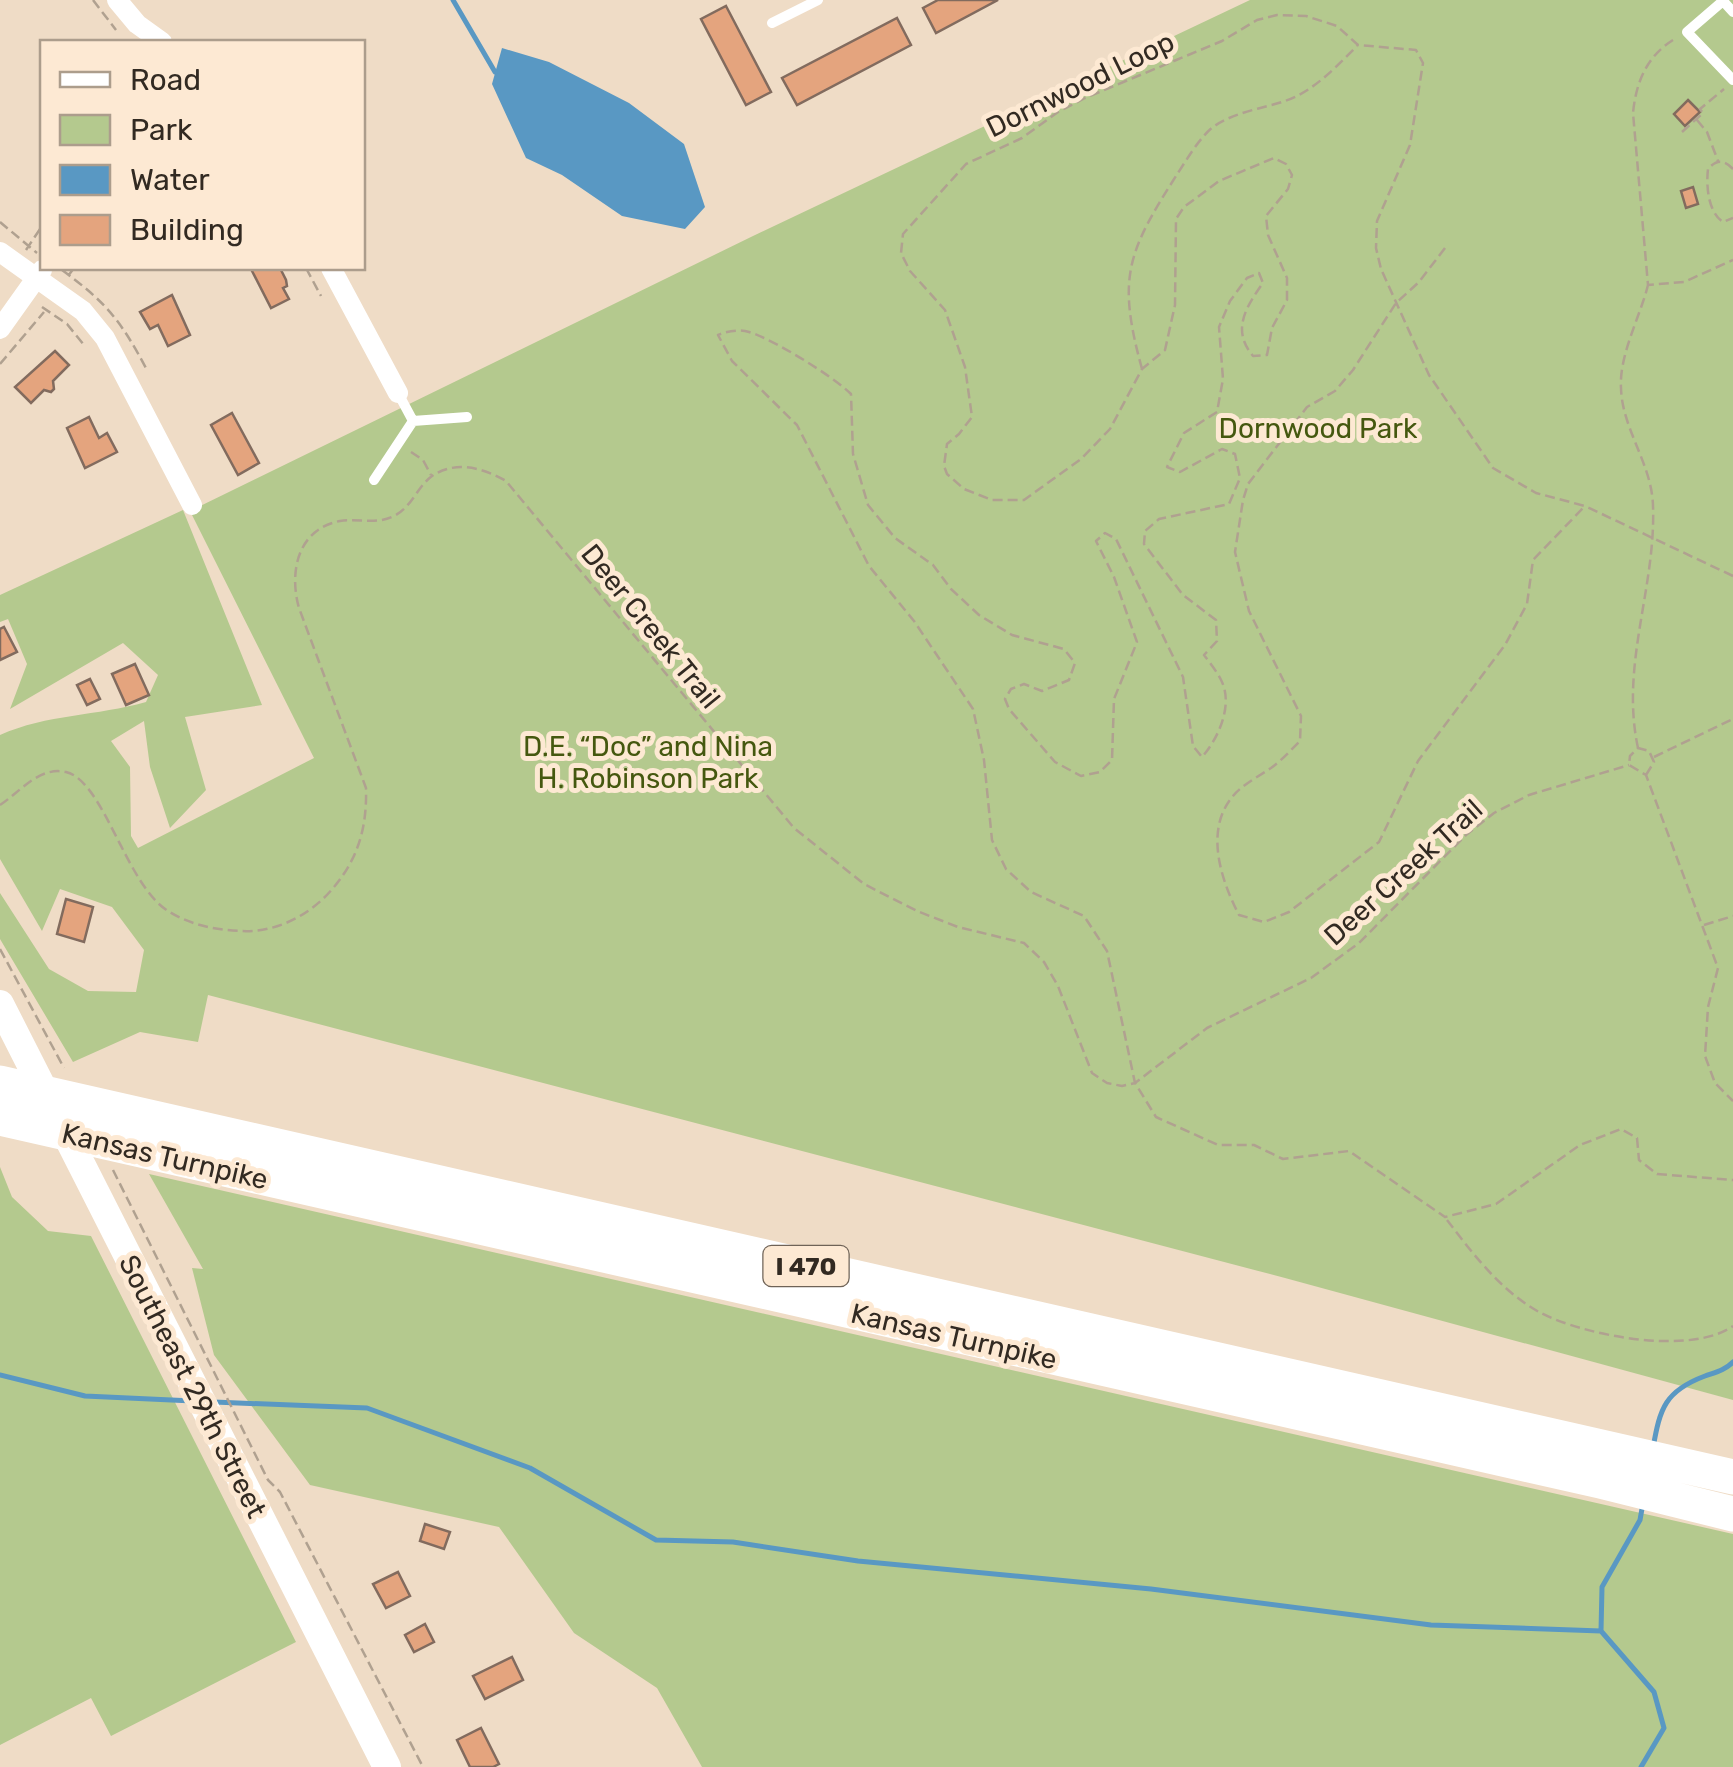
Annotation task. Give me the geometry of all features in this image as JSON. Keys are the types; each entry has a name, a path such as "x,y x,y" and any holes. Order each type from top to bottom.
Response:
{"highway":[{"name":"Kansas Turnpike","path":"0,1083 1722,1474"},
{"name":"Kansas Turnpike","path":"0,1118 1733,1514"}],"main road":[{"name":"Southeast 29th Street","path":"0,1004 387,1767"}],"street":[{"path":"117,0 138,24 159,40"},
{"path":"0,252 83,311 105,338 192,505"},
{"path":"332,270 398,393"},
{"path":"0,329 35,280"}],"lane":[{"path":"772,23 818,0"},
{"path":"1733,12 1724,0 1688,32 1733,80"},
{"path":"398,393 413,421"},
{"path":"413,421 466,417"},
{"path":"374,480 413,421"}],"path":[{"name":"Dornwood Loop","path":"1134,1084 1108,951 1084,916 1030,892 1006,869 992,840 974,709 914,621 869,566 797,425 732,361 718,336 727,331 746,331 836,378 851,394 853,454 868,505 895,538 934,565 951,589 980,615 1012,635 1064,649 1075,664 1069,680 1042,691 1024,684 1011,689 1006,699 1009,708 1056,762 1081,776 1100,772 1112,760 1114,700 1138,642 1096,541 1104,533 1116,539 1183,677 1193,746 1202,756 1223,720 1224,686 1204,655 1217,641 1216,620 1183,596 1144,544 1145,531 1160,519 1229,504 1240,478 1236,454 1222,449 1180,472 1167,467 1184,433 1217,412 1223,379 1219,328 1230,300 1247,278 1259,274 1263,283 1249,303 1239,330 1243,345 1252,356 1266,355 1272,328 1288,300 1288,278 1268,235 1266,216 1288,188 1292,174 1286,164 1274,158 1220,181 1184,207 1176,219 1175,305 1165,350 1142,369 1110,430 1069,469 1024,500 992,500 964,490 947,474 946,444 972,416 965,367 945,310 910,271 901,254 903,234 946,190 960,169 978,156 1022,138 1058,112 1222,41 1257,20 1306,16 1337,26 1358,45 1416,50 1423,63 1410,145 1377,221 1378,258 1429,375 1494,468 1536,493 1585,506 1733,576"},
{"path":"1638,748 1632,724 1633,662 1654,502 1620,387 1648,286 1633,114 1636,87 1650,61 1665,45 1688,32"},
{"path":"1142,369 1129,308 1131,257 1184,164 1211,128 1243,112 1288,100 1323,79 1358,45"},
{"path":"1682,132 1733,80"},
{"path":"1696,119 1707,132 1718,161"},
{"path":"1733,169 1718,161 1708,169 1707,193 1715,217 1723,222 1733,218"},
{"path":"0,222 40,255"},
{"path":"24,253 40,229"},
{"path":"1445,248 1419,282 1396,303 1335,391 1307,407 1248,484 1243,500 1235,552 1249,611 1301,716 1300,741 1277,764 1233,795 1218,822 1220,865 1226,890 1239,915 1264,922 1289,912 1379,842 1418,760 1505,645 1527,604 1534,560 1585,506"},
{"path":"1648,286 1684,282 1733,260"},
{"path":"307,270 321,296"},
{"path":"35,280 46,309 67,324 90,350"},
{"path":"0,364 46,309"},
{"path":"0,805 34,778 50,771 69,772 89,786 141,885 166,911 212,930 252,932 288,923 322,902 348,870 362,839 366,788 300,608 293,586 294,567 304,544 322,528 340,521 381,521 410,504 432,477 423,460 398,444"},
{"name":"Deer Creek Trail","path":"432,477 459,467 485,468 506,481 794,828 864,884 958,927 1024,943 1044,962 1058,986 1092,1074 1107,1083 1134,1084 1207,1028 1311,978 1360,943 1466,835 1494,813 1529,796 1629,765"},
{"path":"1652,758 1733,720"},
{"path":"1638,748 1648,751 1654,762 1646,775"},
{"path":"1638,748 1630,756 1629,765 1646,775 1718,968 1708,1007 1705,1056 1715,1082 1733,1100"},
{"path":"1703,926 1733,916"},
{"path":"0,949 70,1082"},
{"path":"1134,1084 1156,1117 1218,1145 1254,1145 1283,1159 1349,1151 1446,1218 1484,1268 1539,1312 1598,1332 1666,1343 1717,1338 1733,1326"},
{"path":"1446,1218 1496,1204 1580,1145 1621,1130 1637,1138 1639,1160 1657,1174 1733,1180"},
{"path":"108,1160 268,1480 280,1492 423,1767"}],"green space":[{"path":"1250,0 1733,0 1733,1400 208,995 198,1042 140,1032 73,1062 0,939 0,893 49,969 88,991 136,992 144,950 112,907 60,889 42,931 0,859 0,735 36,723 146,702 158,675 123,643 10,709 27,664 8,619 0,622 0,595 183,510 262,705 185,717 206,790 170,828 150,767 144,721 111,741 130,767 131,836 138,848 314,758 190,511 753,236"},
{"path":"0,1167 12,1197 48,1231 91,1236 296,1642 111,1736 91,1698 0,1745"},
{"path":"149,1174 1733,1534 1733,1767 702,1767 657,1688 574,1633 499,1527 310,1485 214,1355 192,1268 203,1269"}],"water":[{"path":"502,48 549,62 629,103 684,144 705,207 685,229 622,216 562,175 526,158 492,84"}],"building":[{"path":"938,0 998,0 936,33 923,8"},
{"path":"726,6 771,92 746,105 701,19"},
{"path":"897,18 911,45 797,105 782,78"},
{"path":"1688,100 1700,112 1685,126 1674,114"},
{"path":"1693,187 1698,204 1686,208 1681,191"},
{"path":"252,270 281,270 289,299 271,308"},
{"path":"172,295 190,335 168,346 158,325 150,329 140,312"},
{"path":"55,351 69,365 53,381 51,392 44,390 31,403 15,387"},
{"path":"232,413 259,463 238,475 211,425"},
{"path":"89,417 99,438 107,433 117,452 85,468 67,428"},
{"path":"4,627 17,652 0,660 0,629"},
{"path":"135,664 149,695 126,705 112,674"},
{"path":"90,679 100,699 87,705 77,685"},
{"path":"66,899 93,907 84,942 57,934"},
{"path":"425,1524 450,1532 444,1549 420,1541"},
{"path":"398,1572 410,1596 386,1608 373,1584"},
{"path":"425,1624 434,1642 414,1652 405,1635"},
{"path":"512,1657 523,1680 485,1699 473,1676"},
{"path":"481,1728 499,1764 493,1767 470,1767 457,1740"}],"waterway":[{"path":"453,0 495,72"},
{"path":"1653,1448 1658,1422 1673,1395 1733,1362"},
{"path":"0,1375 85,1396 193,1401"},
{"path":"214,1402 367,1408 530,1468 656,1540 733,1542 858,1561 1151,1589 1431,1625 1601,1631"},
{"path":"1641,1767 1664,1728 1654,1692 1601,1631 1602,1587 1640,1520 1643,1503"}],"park label":[{"name":"Dornwood Park","path":"1318,428"},
{"name":"D.E. “Doc” and Nina H. Robinson Park","path":"648,762"}]}
